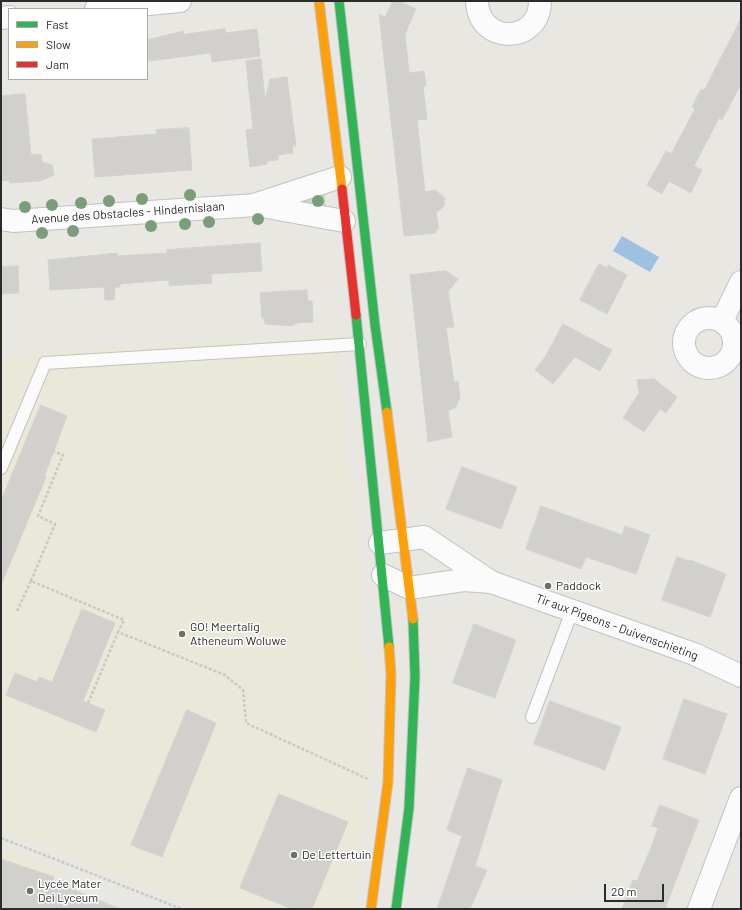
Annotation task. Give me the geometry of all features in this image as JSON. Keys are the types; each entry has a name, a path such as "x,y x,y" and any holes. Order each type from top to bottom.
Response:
{"street":[{"path":"106,8 180,1"},
{"path":"319,1 344,221 360,344 380,543 391,674 388,782 371,909"},
{"path":"339,1 375,325 409,588 415,677 410,808 396,909"},
{"path":"477,1 478,13 488,27 497,32 508,35 526,29 534,22 540,8 540,1"},
{"name":"Avenue des Obstacles - Hindernislaan","path":"256,205 340,177"},
{"name":"Avenue des Obstacles - Hindernislaan","path":"1,219 13,221 256,205 344,221"},
{"path":"722,321 741,282"},
{"name":"Tir aux Pigeons - Duivenschieting","path":"380,543 424,537 491,582 694,654 741,676"},
{"path":"383,575 409,588"},
{"name":"Tir aux Pigeons - Duivenschieting","path":"409,588 464,580 491,582"},
{"path":"699,909 741,798"}],"lane":[{"path":"1,468 45,363 360,344"},
{"path":"532,717 572,611"}],"path":[{"path":"17,611 55,524 38,516 63,455 53,451"},
{"path":"31,581 124,620 88,703"},
{"path":"118,632 226,675 243,690 246,723 367,779 388,782"},
{"path":"1,838 182,909"}],"shaded area":[{"name":"GO! Meertalig Atheneum Woluwe","path":"333,334 355,522 370,745 360,872 354,909 202,909 1,830 1,356"},
{"name":"Lycée Mater Dei Lyceum","path":"1,847 65,873 52,909 1,909"}],"green space":[{"path":"325,192 326,206 324,209 287,200"}],"water":[{"path":"622,236 659,257 650,272 613,251"}],"building":[{"path":"393,1 399,1 416,9 405,34 409,73 424,71 426,86 423,86 427,119 417,120 425,192 435,190 445,198 444,206 436,213 439,229 436,229 436,233 404,236 379,14 385,17"},
{"path":"741,19 741,84 722,120 719,118 694,166 702,170 691,193 669,181 662,194 647,185 666,151 671,154 695,109 692,107 701,89 704,90"},
{"path":"225,29 226,33 257,29 260,56 212,62 211,53 149,61 148,40 183,31 184,34"},
{"path":"261,59 265,100 270,79 287,77 296,146 292,146 293,153 278,155 278,160 267,161 267,164 250,167 246,130 253,129 246,61"},
{"path":"25,94 31,155 41,154 42,162 52,165 54,175 40,181 10,183 10,180 1,181 1,96"},
{"path":"189,128 192,170 95,177 92,139 157,134 156,130"},
{"path":"260,243 262,271 211,274 212,283 169,286 169,280 120,284 120,287 115,287 114,300 105,300 104,287 50,290 48,260 118,253 117,256 167,253 167,250"},
{"path":"599,264 607,268 608,265 627,275 607,314 580,300"},
{"path":"18,266 19,293 1,294 1,267"},
{"path":"446,271 458,279 448,292 454,327 446,328 454,382 458,381 460,397 456,407 448,411 452,437 428,442 410,275"},
{"path":"307,290 308,301 312,301 313,322 297,323 292,326 265,324 264,318 262,318 260,293"},
{"path":"563,324 612,350 600,371 575,357 553,384 535,370 545,357"},
{"path":"654,379 677,397 666,413 660,409 644,432 623,418 639,393 637,380"},
{"path":"41,405 67,416 44,477 46,477 1,585 1,501"},
{"path":"462,467 517,487 501,529 446,509"},
{"path":"541,506 622,535 625,526 650,535 636,574 586,557 581,569 526,549"},
{"path":"677,557 690,560 726,574 710,617 662,600"},
{"path":"82,609 115,623 83,701 105,710 96,732 6,695 15,673 37,682 39,677 52,682"},
{"path":"474,624 516,640 495,698 453,683"},
{"path":"684,699 727,714 705,774 663,759"},
{"path":"550,701 621,727 605,770 534,744"},
{"path":"187,710 216,723 162,857 131,845"},
{"path":"468,768 502,780 475,866 487,870 470,909 437,909 462,836 447,830"},
{"name":"De Lettertuin","path":"279,794 348,822 312,909 292,909 240,888"},
{"path":"660,805 699,820 665,909 622,909 633,880 637,881 652,845 658,828 652,826"},
{"name":"Lycée Mater Dei Lyceum","path":"1,859 54,877 53,881 120,909 1,909"}],"traffic: fast":[{"path":"339,1 375,325 387,412"},
{"path":"356,315 389,647"},
{"path":"396,909 409,808 415,677 413,619"}],"traffic: slow":[{"path":"319,1 342,189"},
{"path":"387,412 413,619"},
{"path":"371,909 388,782 391,674 389,647"}],"traffic: jam":[{"path":"342,189 356,315"}],"place":[{"name":"Paddock","path":"548,586"},
{"name":"GO! Meertalig Atheneum Woluwe","path":"182,634"},
{"name":"De Lettertuin","path":"294,855"},
{"name":"Lycée Mater Dei Lyceum","path":"30,891"}]}
